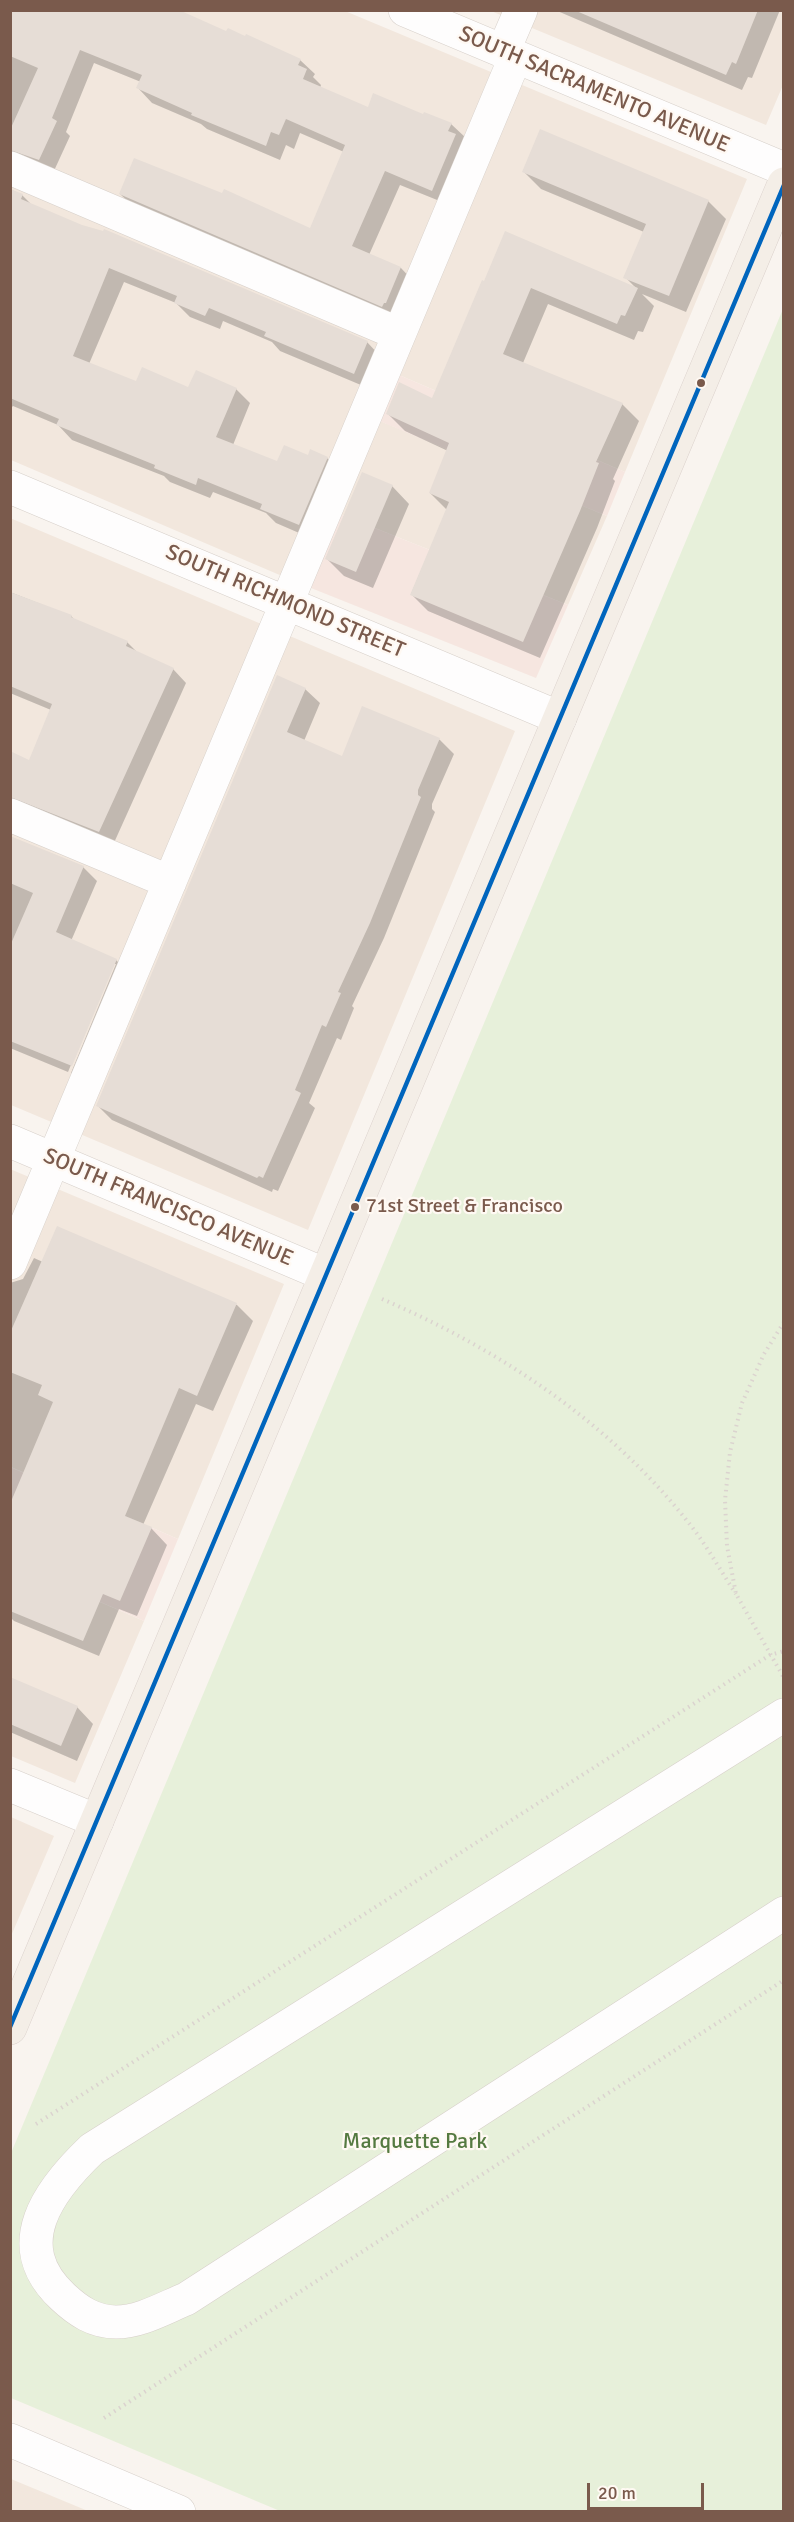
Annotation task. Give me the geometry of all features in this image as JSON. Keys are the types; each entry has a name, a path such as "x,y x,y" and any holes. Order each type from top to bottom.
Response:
{"main road":[{"path":"10,2028 783,184"}],"street":[{"name":"SOUTH SACRAMENTO AVENUE","path":"405,10 783,168"},
{"path":"10,1263 399,334 509,55 521,10"},
{"path":"10,168 399,334"},
{"name":"SOUTH RICHMOND STREET","path":"10,487 560,718"},
{"path":"10,815 170,882"},
{"name":"SOUTH FRANCISCO AVENUE","path":"10,1141 326,1275"},
{"path":"783,1715 92,2149 66,2174 45,2204 35,2234 41,2265 56,2290 81,2314 116,2322 150,2315 186,2298 783,1913"},
{"path":"10,1785 97,1821"},
{"path":"10,2440 179,2511"}],"path":[{"path":"382,1299 424,1317 501,1360 563,1401 642,1472 689,1523 736,1594 783,1678"},
{"path":"736,1594 728,1546 725,1500 730,1452 742,1403 764,1354 783,1322"},
{"path":"36,2124 770,1655 783,1651"},
{"path":"104,2418 783,1980"}],"shaded area":[{"path":"11,11 345,11 747,179 625,472 385,369 366,415 607,516 568,605 327,509 296,582 11,460"},
{"path":"491,11 783,11 783,85 766,125"},
{"path":"385,369 625,472 607,516 365,415"},
{"path":"327,509 568,605 536,678 296,582"},
{"path":"10,518 515,731 308,1230 11,1105"},
{"path":"10,1169 284,1284 178,1539 11,1467"},
{"path":"10,1467 178,1539 144,1621 11,1563"},
{"path":"10,1563 144,1621 75,1783 11,1756"},
{"path":"11,1817 54,1836 11,1936"},
{"path":"11,2479 88,2511 11,2511"}],"green space":[{"name":"Marquette Park","path":"783,309 783,2511 280,2511 11,2398 11,2153"}],"building":[{"path":"10,10 179,10 226,31 228,28 245,36 246,34 301,59 298,65 307,69 303,79 368,107 373,93 423,114 424,112 452,123 448,131 456,134 432,191 385,171 352,246 401,267 386,303 382,307 119,194 134,158 222,193 224,189 310,228 345,145 286,119 279,135 271,132 266,146 191,115 192,113 136,88 142,75 80,50 52,118 57,121 39,160 10,150 10,130 38,68 10,56"},
{"path":"574,10 758,10 736,64 732,62 726,75"},
{"path":"540,129 709,200 669,296 623,278 646,224 522,172"},
{"path":"10,189 23,194 21,199 82,225 103,231 104,229 368,341 354,374 264,336 266,332 209,308 205,316 174,303 177,296 109,268 73,356 136,381 142,367 188,387 196,370 237,388 216,437 277,461 284,445 308,455 310,449 328,457 299,525 260,509 262,504 198,478 196,485 154,468 155,465 56,425 59,419 10,398"},
{"path":"505,231 638,288 625,316 621,315 617,324 531,288 503,354 623,403 596,462 599,463 580,511 523,642 410,595 449,502 429,493 449,443 386,414 399,382 432,398"},
{"path":"362,472 393,485 356,572 325,559"},
{"path":"10,592 72,615 71,617 128,641 126,646 174,668 99,832 10,797 10,751 29,760 52,704 10,686"},
{"path":"277,675 306,688 287,732 342,756 362,706 440,738 418,790 418,795 421,797 370,923 338,992 341,993 326,1027 322,1025 295,1090 301,1093 263,1178 259,1176 257,1178 96,1106"},
{"path":"10,836 84,866 56,932 117,959 72,1066 10,1041 10,946 33,893 10,883"},
{"path":"57,1226 237,1303 197,1396 179,1388 125,1516 152,1527 120,1601 103,1594 83,1641 10,1611 10,1504 53,1402 38,1395 42,1385 10,1372 10,1333"},
{"path":"10,1677 78,1706 61,1746 10,1724"}],"transit line":[{"path":"10,2027 784,185"}],"place":[{"name":"71st Street & Francisco","path":"355,1207"}]}
